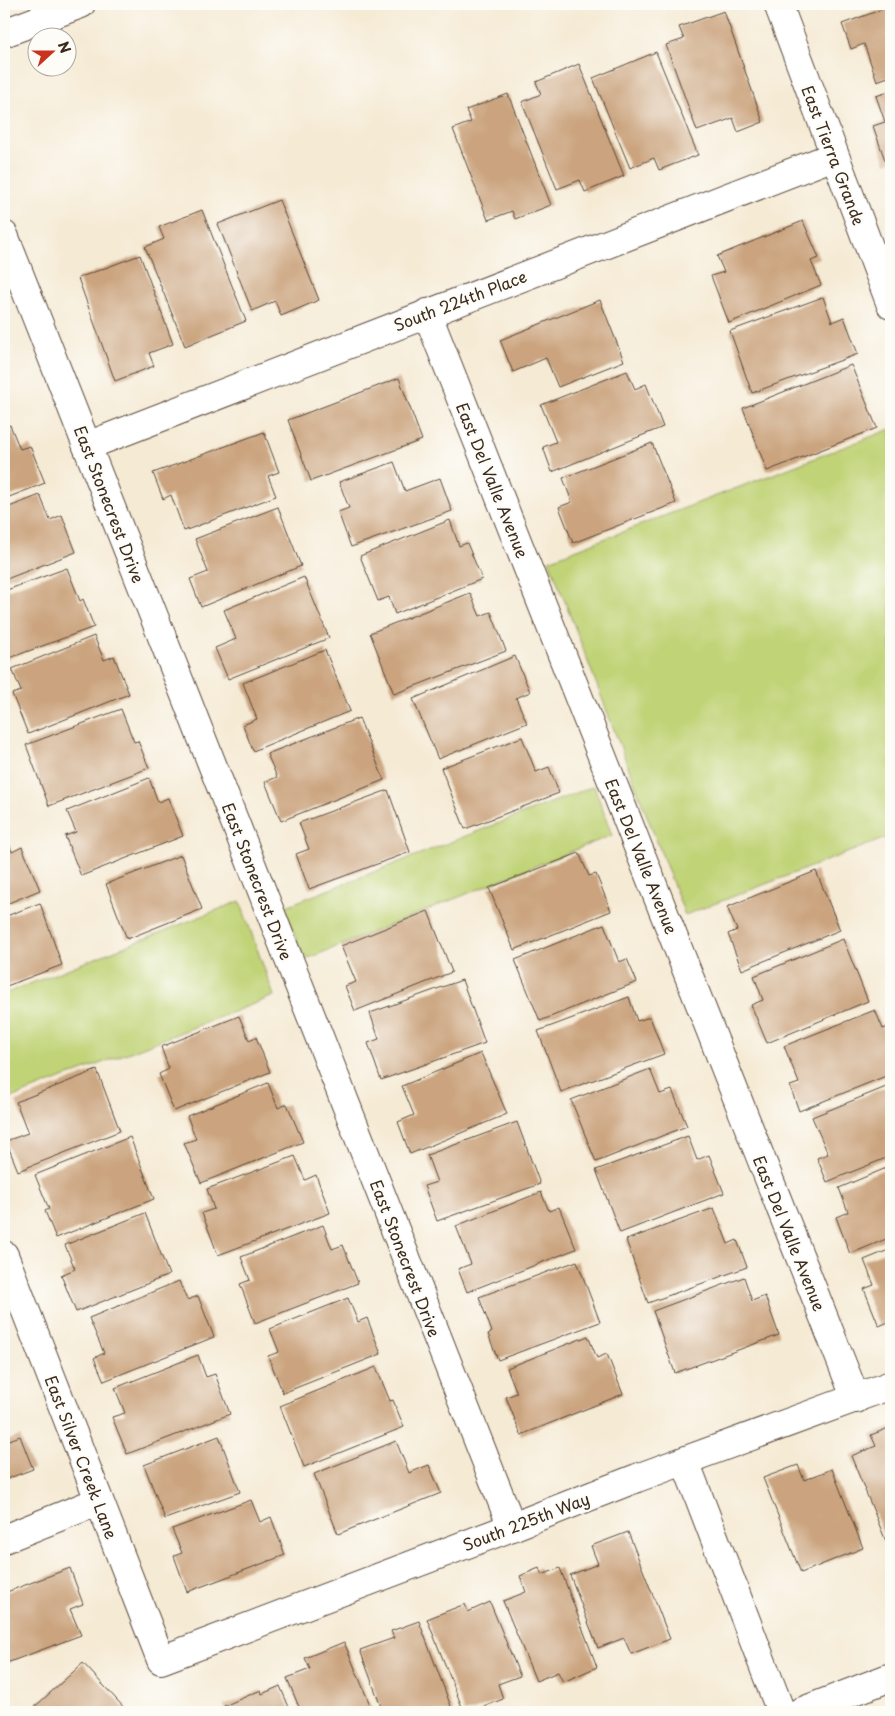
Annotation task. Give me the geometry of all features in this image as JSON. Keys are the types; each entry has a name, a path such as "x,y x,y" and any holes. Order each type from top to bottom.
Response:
{"street":[{"path":"4,33 81,4"},
{"name":"East Tierra Grande","path":"778,4 891,305"},
{"name":"South 224th Place","path":"87,446 834,156"},
{"name":"East Stonecrest Drive","path":"4,235 13,284 87,446 512,1527"},
{"name":"East Del Valle Avenue","path":"427,313 856,1399"},
{"name":"East Silver Creek Lane","path":"4,1255 161,1660"},
{"name":"South 225th Way","path":"161,1660 638,1478 891,1385"},
{"path":"685,1461 781,1712"},
{"path":"4,1539 99,1501"},
{"path":"800,1712 891,1677"}],"green space":[{"path":"891,429 891,836 685,915 549,560"},
{"path":"594,786 612,835 304,960 284,907"},
{"path":"240,901 274,996 4,1101 4,994"}],"building":[{"path":"891,6 891,76 877,81 864,44 851,49 842,24"},
{"path":"724,11 763,122 738,132 733,118 697,131 666,45 684,39 679,27"},
{"path":"656,52 698,155 659,170 654,158 630,168 593,78"},
{"path":"579,64 624,176 585,192 580,180 557,189 522,102 541,94 536,82"},
{"path":"891,91 891,161 886,163 873,126 885,122 876,96"},
{"path":"508,94 551,205 515,219 512,211 488,220 453,129 471,122 466,110"},
{"path":"279,200 319,300 281,316 275,301 252,311 218,224"},
{"path":"202,210 246,321 185,346 145,247 164,239 159,227"},
{"path":"803,221 819,258 811,261 821,285 729,323 711,276 724,272 717,256"},
{"path":"140,255 173,344 149,353 154,366 115,381 78,278"},
{"path":"823,297 832,322 844,317 858,354 752,393 730,331"},
{"path":"600,300 624,361 558,387 546,358 513,372 500,340"},
{"path":"851,365 877,428 767,471 743,408"},
{"path":"627,371 635,389 646,384 663,427 552,472 543,447 556,442 541,405"},
{"path":"399,378 422,440 311,481 288,420"},
{"path":"4,404 9,417 4,419"},
{"path":"10,425 20,449 30,446 45,483 4,499 4,427"},
{"path":"264,432 279,472 268,476 276,496 184,531 171,495 163,499 153,473"},
{"path":"652,443 676,503 573,543 559,507 572,502 563,478"},
{"path":"394,462 405,491 440,478 452,511 351,547 338,512 349,508 339,482"},
{"path":"40,495 50,520 62,515 76,552 4,580 4,509"},
{"path":"278,507 301,566 201,607 190,579 208,572 195,539"},
{"path":"450,520 459,546 467,543 482,579 395,614 389,597 378,601 360,556"},
{"path":"67,568 80,601 83,599 94,627 4,660 4,591"},
{"path":"304,577 329,638 228,679 215,648 236,639 224,610"},
{"path":"470,593 480,616 491,612 506,651 394,694 370,633"},
{"path":"94,636 104,660 114,656 129,694 28,734 12,694 21,691 12,669"},
{"path":"325,650 350,711 253,751 243,725 257,719 243,683"},
{"path":"515,656 530,692 516,698 527,723 438,759 413,699"},
{"path":"121,709 134,742 138,741 149,768 49,806 26,745"},
{"path":"359,718 384,780 281,821 265,782 277,777 267,754"},
{"path":"522,737 536,772 549,767 559,793 465,829 441,768"},
{"path":"149,778 158,802 168,798 183,836 81,876 65,836 76,832 67,811"},
{"path":"388,790 410,852 309,889 296,854 309,849 299,823"},
{"path":"4,833 12,852 22,847 40,890 4,905"},
{"path":"579,853 589,876 596,874 611,911 514,950 489,888"},
{"path":"181,855 202,909 127,939 106,884"},
{"path":"816,871 840,930 742,970 728,934 737,930 727,907"},
{"path":"40,903 62,965 4,987 4,917"},
{"path":"428,911 452,972 355,1011 345,986 356,982 341,946"},
{"path":"604,924 619,962 627,959 637,982 540,1021 515,960"},
{"path":"843,939 868,1001 767,1043 751,1005 763,1000 754,976"},
{"path":"462,980 485,1043 381,1080 368,1043 379,1039 370,1013"},
{"path":"629,997 637,1021 650,1017 664,1054 561,1092 538,1031"},
{"path":"875,1010 883,1029 891,1026 891,1074 799,1111 790,1086 799,1083 784,1046"},
{"path":"239,1016 249,1040 256,1037 270,1072 174,1111 159,1074 169,1069 161,1047"},
{"path":"481,1053 507,1114 410,1154 398,1122 414,1115 402,1086"},
{"path":"650,1069 660,1094 672,1090 687,1126 596,1162 571,1100"},
{"path":"97,1070 120,1131 18,1171 6,1141 28,1133 16,1102"},
{"path":"268,1083 278,1108 287,1104 303,1142 201,1183 184,1143 196,1139 187,1116"},
{"path":"891,1085 891,1156 827,1182 817,1158 828,1154 812,1117"},
{"path":"517,1122 540,1184 437,1221 424,1186 437,1182 427,1155"},
{"path":"688,1136 697,1160 709,1155 724,1193 620,1233 596,1170"},
{"path":"130,1137 154,1199 56,1238 45,1211 49,1209 35,1175"},
{"path":"295,1156 305,1180 316,1175 330,1213 218,1255 202,1213 214,1209 207,1189"},
{"path":"891,1166 891,1237 850,1254 836,1217 848,1212 839,1188"},
{"path":"541,1192 549,1211 559,1207 576,1249 467,1292 458,1269 471,1264 456,1226"},
{"path":"714,1208 728,1244 737,1240 747,1267 648,1303 626,1240"},
{"path":"145,1213 169,1275 76,1312 61,1275 75,1269 65,1245"},
{"path":"323,1225 332,1249 343,1245 358,1283 255,1323 240,1284 250,1280 241,1257"},
{"path":"891,1249 891,1321 879,1326 864,1289 874,1285 864,1260"},
{"path":"577,1261 600,1322 498,1360 488,1334 492,1332 479,1297"},
{"path":"744,1277 752,1301 765,1296 779,1335 675,1373 653,1311"},
{"path":"179,1281 187,1300 198,1296 214,1337 104,1381 94,1358 104,1353 89,1318"},
{"path":"348,1298 358,1322 367,1318 381,1354 283,1393 268,1356 279,1352 270,1329"},
{"path":"588,1336 597,1358 607,1354 623,1394 521,1435 506,1397 517,1393 507,1368"},
{"path":"198,1355 206,1377 215,1374 230,1414 127,1454 112,1417 125,1413 115,1388"},
{"path":"376,1367 390,1401 393,1400 404,1427 304,1467 280,1406"},
{"path":"891,1427 891,1545 888,1546 851,1456 876,1446 871,1435"},
{"path":"20,1436 33,1469 4,1480 4,1442"},
{"path":"219,1436 240,1492 165,1519 144,1465"},
{"path":"396,1441 409,1473 429,1465 441,1493 338,1534 314,1474"},
{"path":"798,1465 804,1480 832,1469 863,1548 801,1573 763,1478"},
{"path":"251,1500 260,1522 271,1517 285,1555 187,1592 174,1556 182,1553 172,1529"},
{"path":"628,1532 670,1639 631,1654 624,1638 598,1648 570,1575 598,1564 591,1546"},
{"path":"70,1568 83,1604 70,1609 81,1635 4,1664 4,1593"},
{"path":"539,1568 542,1575 560,1568 597,1667 563,1682 558,1672 536,1681 503,1601 526,1592 520,1576"},
{"path":"490,1602 520,1676 498,1684 503,1699 471,1712 464,1712 427,1619 465,1604 468,1612"},
{"path":"419,1621 453,1712 383,1712 360,1650 394,1638 391,1631"},
{"path":"344,1642 373,1712 301,1712 287,1678 310,1669 305,1658"},
{"path":"83,1663 128,1712 29,1712"},
{"path":"280,1686 291,1712 226,1712 224,1706 261,1690 262,1694"}]}
